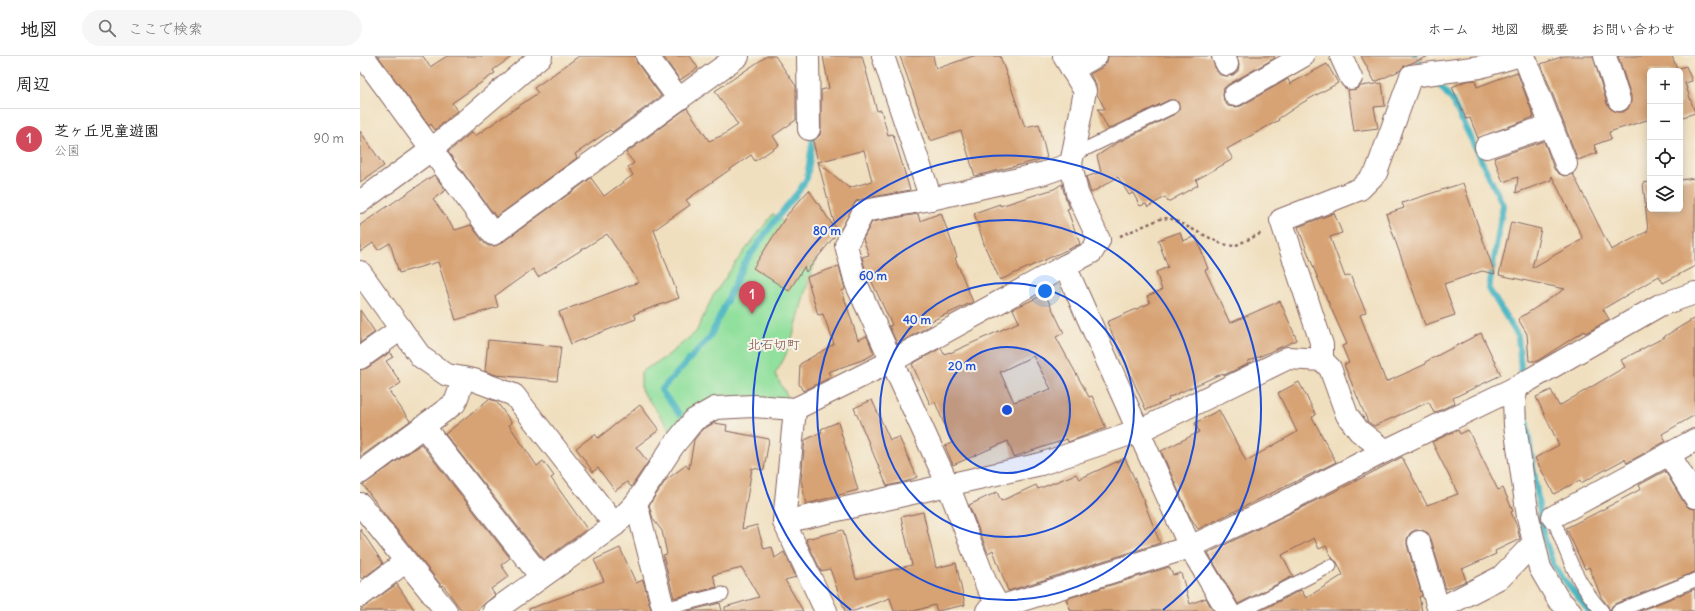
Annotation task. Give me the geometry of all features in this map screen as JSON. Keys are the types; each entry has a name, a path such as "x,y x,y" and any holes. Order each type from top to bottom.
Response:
{"street":[{"path":"363,56 493,234 738,56"},
{"path":"360,202 431,150 541,56"},
{"path":"647,56 679,99"},
{"path":"808,56 809,129"},
{"path":"884,56 931,198"},
{"path":"508,607 541,577 615,525 636,503 672,446 694,420 715,408 754,406 795,409 890,362 1092,252 1099,240 1077,193 1072,160 1085,91 1068,63 1096,56"},
{"path":"1235,96 1303,56"},
{"path":"1341,56 1351,78"},
{"path":"1322,360 1322,345 1281,220 1360,190 1376,173 1411,76 1480,67 1517,56"},
{"path":"1524,56 1566,164"},
{"path":"1605,56 1619,100"},
{"path":"1486,147 1551,125"},
{"path":"1072,160 1045,173 864,211 846,245 856,283 890,362 948,485 987,586 993,609 1190,546 1279,505 1385,451 1517,387 1660,305 1695,293"},
{"path":"1065,266 1190,546 1228,611"},
{"path":"360,272 422,357 447,375 474,380 514,395 615,525"},
{"path":"360,358 401,329"},
{"path":"784,522 1041,464 1139,431 1288,358 1322,360 1330,368 1347,415 1359,431 1385,451"},
{"path":"360,473 455,403 464,378"},
{"path":"1517,387 1514,401 1515,425 1528,517 1534,543 1540,568 1558,599 1570,611"},
{"path":"795,409 784,522 826,611"},
{"path":"424,427 541,577"},
{"path":"1553,517 1695,440"},
{"path":"1669,454 1695,497"},
{"path":"636,503 664,610"},
{"path":"360,504 405,562 446,611"},
{"path":"1419,542 1439,610 1501,577 1534,543"},
{"path":"360,596 405,562"}],"lane":[{"path":"1072,160 1172,107"},
{"path":"1553,517 1573,569 1590,598 1602,611"},
{"path":"1242,611 1330,566"},
{"path":"1618,611 1695,580"},
{"path":"664,610 722,594"}],"path":[{"path":"1099,240 1108,240 1160,219 1170,218 1222,244 1234,246 1283,224"}],"green space":[{"path":"773,214 819,251 807,285 790,346 775,374 793,406 742,402 673,433 641,390 641,372 667,356 696,332 713,296 736,262"}],"building":[{"path":"378,56 423,56 430,67 447,56 513,56 493,70 495,73 452,103 457,111 435,130 431,124 429,126"},
{"path":"579,56 635,56 637,63 661,96 612,132 610,130 575,154 577,158 496,217 448,152 472,132 475,136 538,93 534,88"},
{"path":"663,56 690,56 698,68 680,80"},
{"path":"767,56 775,56 796,86 796,120 773,136 779,145 755,161 751,155 686,200 690,205 654,230 679,298 634,314 636,319 571,344 559,312 639,282 607,234 538,277 533,269 495,296 498,307 456,320 438,262 399,273 390,243 378,250 373,243 360,252 360,225 434,175 446,190 433,199 455,230 471,225 483,242 488,246 500,244 591,178 604,196 633,175 628,167 634,163 626,153 687,108 709,141 723,135 738,125 715,91"},
{"path":"823,56 862,56 877,111 881,110 888,135 893,134 910,190 856,201 842,227 806,272 804,267 789,291 753,268 787,215 809,190 836,230 818,162 813,141 820,135 821,129 821,90 829,88","holes":["864,150 872,181 849,188 818,162"]},
{"path":"900,56 933,56 936,69 973,56 1000,56 1025,127 1039,124 1047,158 975,176 961,131 930,141"},
{"path":"1108,56 1211,56 1216,70 1220,75 1227,76 1233,75 1238,71 1239,64 1237,56 1274,56 1275,58 1224,88 1224,101 1228,106 1235,107 1241,106 1288,79 1290,84 1327,64 1338,83 1302,103 1278,119 1279,120 1227,149 1233,159 1196,180 1198,185 1168,202 1165,197 1148,207 1146,204 1140,206 1133,193 1129,195 1118,177 1091,193 1086,177 1101,172 1097,156 1115,144 1175,114 1179,111 1179,104 1176,100 1169,100 1108,129 1098,109 1105,109 1097,94 1096,85 1090,74 1103,67 1107,62"},
{"path":"1361,56 1429,56 1404,66 1401,70 1375,82"},
{"path":"1564,56 1593,56 1607,104 1611,109 1617,112 1623,112 1628,109 1631,102 1631,96 1618,56 1672,56 1677,68 1647,68 1647,120 1609,132 1611,139 1594,145 1597,153 1578,160 1541,64"},
{"path":"1686,66 1692,81 1685,83 1695,113 1683,117 1683,68 1680,68"},
{"path":"1517,72 1534,117 1478,138 1470,118 1466,119 1452,87 1466,81 1475,80 1477,87"},
{"path":"1382,83 1385,106 1374,107 1378,128 1354,131 1348,90 1356,89 1361,86"},
{"path":"360,131 384,166 360,182"},
{"path":"1544,141 1554,169 1564,176 1573,174 1611,250 1648,231 1643,183 1647,182 1647,212 1683,212 1683,180 1695,178 1695,266 1663,283 1659,276 1603,309 1609,319 1585,333 1584,331 1537,361 1529,361 1527,334 1518,319 1565,289 1499,275 1511,222 1541,229 1532,268 1583,239 1552,176 1551,180 1516,193 1518,177 1503,182 1494,158"},
{"path":"1463,183 1495,274 1482,271 1444,284 1455,315 1425,325 1386,214 1404,208 1402,203"},
{"path":"1062,184 1070,208 1067,209 1080,244 1000,280 985,247 974,213 1054,189"},
{"path":"941,213 957,257 955,258 973,302 929,322 931,325 897,344 889,326 892,325 871,280 869,281 868,279 862,257 869,255 863,239 872,222 918,214 920,221"},
{"path":"1334,213 1342,233 1330,237 1345,277 1350,275 1366,312 1360,315 1386,382 1426,364 1425,362 1481,333 1501,375 1453,398 1455,403 1434,413 1429,402 1374,426 1368,422 1344,365 1349,363 1342,346 1347,344 1318,279 1298,227"},
{"path":"1180,232 1183,241 1196,236 1208,269 1205,270 1230,323 1280,301 1297,340 1247,362 1248,364 1224,375 1223,373 1168,398 1169,400 1146,410 1107,322 1150,303 1147,296 1162,290 1156,272 1168,267 1158,240"},
{"path":"839,266 845,289 842,291 858,340 867,336 874,354 865,359 828,372 831,377 803,391 799,384 800,364 834,344 823,314 818,315 807,277"},
{"path":"1045,294 1064,333 1056,337 1089,397 1092,396 1106,428 1068,442 1067,439 1014,457 1008,441 953,465 945,446 952,443 935,402 930,404 912,364 941,348 944,354 950,353 1019,322 1013,309","holes":["1033,356 1051,389 1014,402 1000,372"]},
{"path":"360,310 375,332 360,343"},
{"path":"1695,318 1695,415 1662,434 1666,441 1627,463 1625,459 1581,483 1580,480 1554,494 1535,458 1559,445 1536,397 1551,390 1559,406 1625,367 1621,360 1665,337"},
{"path":"488,340 561,347 557,381 496,375 485,371"},
{"path":"390,352 393,357 386,361 401,383 389,391 410,421 360,457 360,370 367,368"},
{"path":"1299,382 1316,415 1312,417 1336,462 1198,529 1189,515 1161,451 1199,432 1195,423 1219,410 1246,461 1297,432 1278,393"},
{"path":"489,399 496,401 512,423 509,425 537,466 543,461 554,476 551,478 587,529 544,560 445,434"},
{"path":"872,400 890,440 899,437 917,477 908,481 887,486 854,408"},
{"path":"640,405 659,430 636,447 648,462 631,487 627,482 615,491 598,468 593,472 576,448 595,434 598,438"},
{"path":"838,422 858,490 806,504 801,480 805,440 822,432 821,429"},
{"path":"714,423 727,425 726,431 769,439 764,470 752,468 742,529 757,525 764,549 772,547 775,558 784,552 796,577 785,580 803,611 725,611 725,607 759,597 742,568 713,575 717,587 674,598 663,555 667,554 662,531 653,519 649,505 666,480 686,465 689,469 694,440 702,430"},
{"path":"1458,430 1460,434 1468,430 1498,490 1503,488 1513,511 1511,512 1520,539 1495,551 1496,554 1462,569 1466,581 1446,589 1428,533 1422,530 1415,530 1410,533 1407,539 1407,545 1422,596 1419,597 1422,611 1260,611 1301,590 1306,598 1343,575 1337,562 1333,559 1326,546 1319,549 1314,538 1282,555 1293,576 1238,604 1208,553 1402,457 1427,505 1458,494 1432,442"},
{"path":"421,444 510,558 501,565 509,576 491,589 495,595 476,611 462,611 443,585 442,586 385,515 363,485"},
{"path":"1125,458 1145,502 1160,543 1008,591 993,550 988,553 969,505 997,492 1001,501 1036,485 1038,489 1076,474 1079,479"},
{"path":"1665,471 1684,503 1689,508 1695,509 1695,572 1615,604 1612,606 1610,611 1601,597 1589,567 1585,569 1566,528 1641,489 1639,485"},
{"path":"923,512 936,568 956,563 965,605 937,611 935,605 914,611 894,611 890,598 854,611 845,611 830,569 821,571 806,539 843,530 856,579 912,565 901,517"},
{"path":"360,529 383,563 362,579 360,577"},
{"path":"620,548 636,583 643,580 651,611 529,611 529,609 604,581 594,560"},
{"path":"1169,567 1173,575 1181,573 1190,604 1206,598 1213,611 1071,611 1066,599"},
{"path":"397,584 415,611 360,611 360,610"},
{"path":"1695,589 1695,611 1639,611"},
{"path":"720,603 722,611 688,611"}],"waterway":[{"path":"1415,56 1425,69"},
{"path":"1434,79 1452,100 1503,205 1489,289 1518,336 1522,379"},
{"path":"679,414 661,390 710,337 744,264 773,223 799,191 807,178 814,131"},
{"path":"1525,412 1543,533 1554,567 1589,611"}],"place":[{"name":"芝ヶ丘児童遊園","path":"752,314"}],"district":[{"name":"北石切町","path":"774,344"}]}
